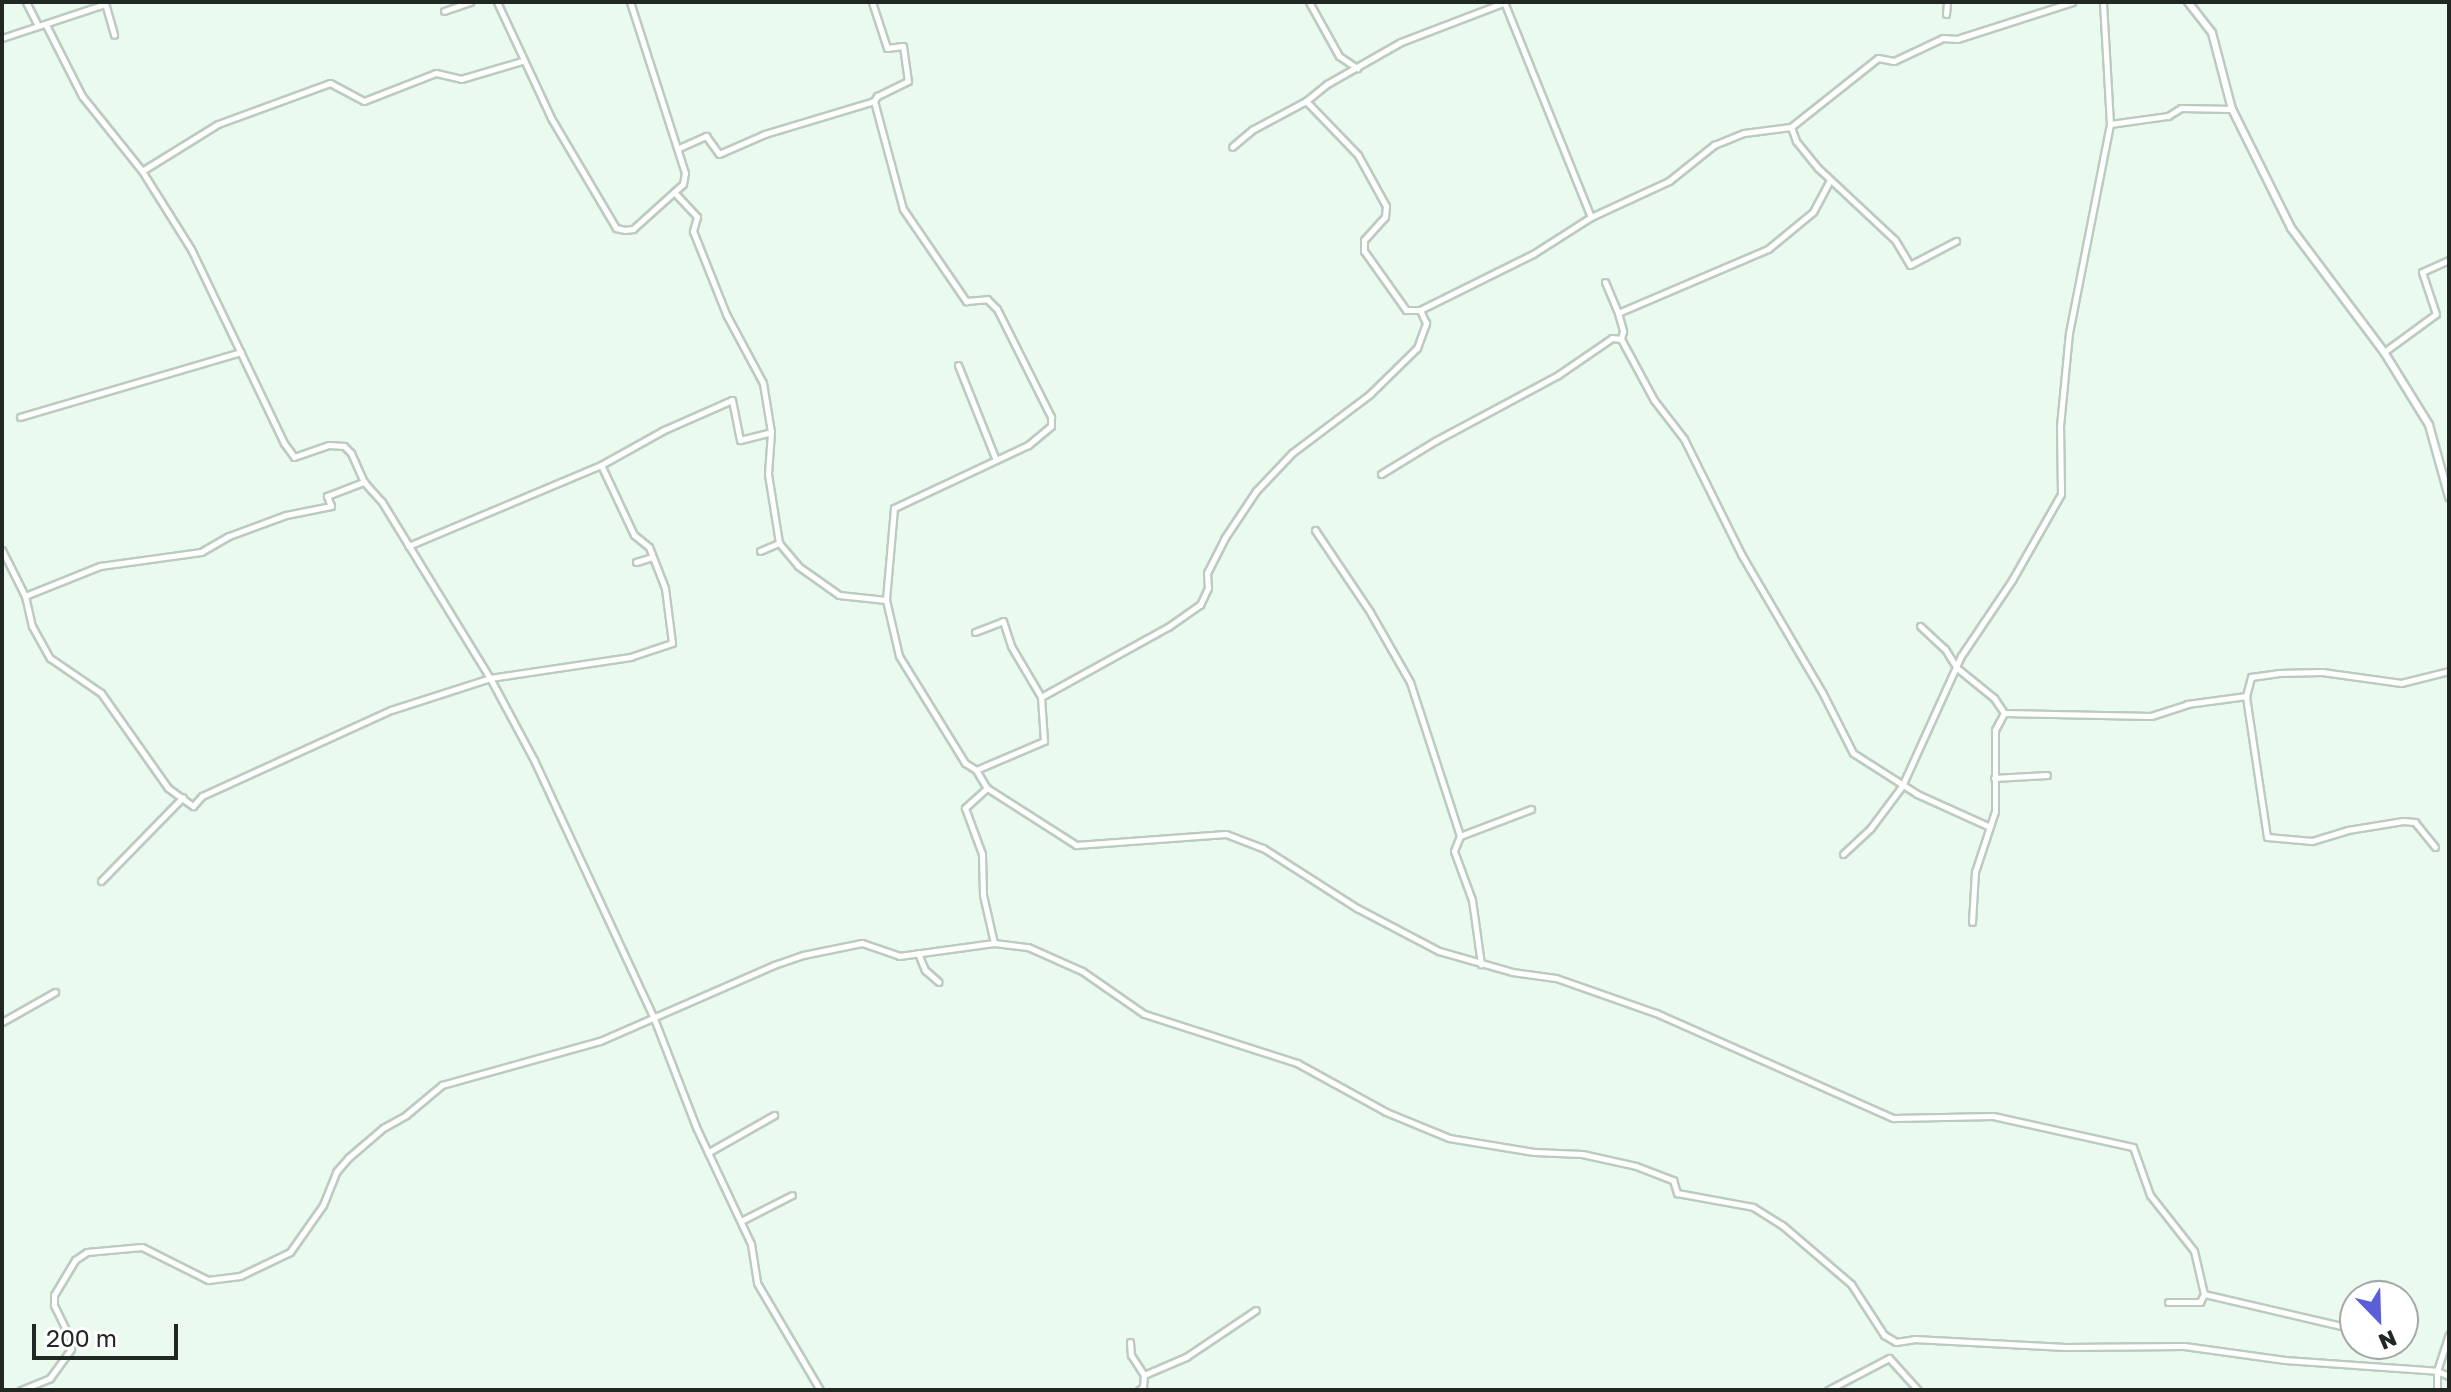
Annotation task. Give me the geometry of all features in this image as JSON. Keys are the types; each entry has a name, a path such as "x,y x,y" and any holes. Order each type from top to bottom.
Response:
{"street":[{"path":"26,2 38,26"},
{"path":"444,11 470,2"},
{"path":"497,2 522,61 616,228 633,229 683,184 685,173 630,2"},
{"path":"679,148 706,136 719,154 765,134 874,101 877,96 908,81 903,46 887,48 872,2"},
{"path":"1309,2 1339,56 1357,68"},
{"path":"1232,147 1252,130 1306,101 1401,42 1505,2 1591,217"},
{"path":"1946,14 1947,2"},
{"path":"1306,101 1358,155 1386,206 1385,217 1364,240 1364,251 1406,310 1420,310 1533,254 1591,217 1669,181 1714,145 1744,133 1791,127 1878,58 1894,61 1943,38 1957,39 2072,2"},
{"path":"1843,854 1870,829 1902,786 1957,668 2061,494 2060,426 2069,333 2110,124 2103,2"},
{"path":"2188,2 2212,33 2232,109 2291,228 2384,352 2429,425 2449,497"},
{"path":"2,38 105,3 114,35"},
{"path":"46,25 82,96 142,171 191,249 294,457 329,445 344,446 490,678 534,760 653,1016 751,1244 757,1283 820,1390"},
{"path":"142,171 218,124 330,83 364,101 436,73 461,79 522,61"},
{"path":"874,101 903,209 966,301 987,299 997,309 1051,417 1051,426 1028,445 894,508 886,600 899,656 965,763 976,770 987,788 1076,845 1226,834 1263,848 1439,951 1481,964 1556,978 1656,1013 1893,1118 1993,1116 2133,1147 2150,1195 2194,1251 2204,1294 2200,1302 2168,1302"},
{"path":"2110,124 2168,116 2181,108 2232,109"},
{"path":"1791,127 1796,141 1830,180 1895,240 1910,265 1956,241"},
{"path":"1618,313 1768,249 1813,212 1830,180"},
{"path":"674,192 697,217 693,231 726,314 763,383 771,432 768,474 779,543 798,566 839,595 886,600"},
{"path":"2384,352 2436,314 2422,272 2449,260"},
{"path":"1605,282 1618,313 1623,331 1621,339 1654,400 1684,439 1741,554 1822,692 1853,753 1902,786 1988,826"},
{"path":"1041,697 1168,627 1200,605 1208,588 1207,573 1224,539 1256,491 1300,446 1370,394 1417,348 1426,323 1420,310"},
{"path":"1381,474 1435,441 1558,375 1612,338 1621,339"},
{"path":"20,417 241,352"},
{"path":"958,365 996,460"},
{"path":"408,546 601,465 664,430 732,400 740,440 771,432"},
{"path":"2,550 25,596 32,626 50,658 101,693 168,788 193,806 202,796 351,727 490,678 630,657 672,643 665,588 649,547 634,535 601,465"},
{"path":"25,596 100,566 201,552 229,536 272,520 331,506 327,496 364,482"},
{"path":"1315,530 1370,612 1410,682 1460,836 1454,851 1472,900 1481,964"},
{"path":"760,551 779,543"},
{"path":"636,562 652,557"},
{"path":"975,632 1003,621 1011,646 1041,697 1044,741 976,770"},
{"path":"1920,626 1945,649 1957,668 1994,698 2004,713 2030,716 2083,712 2151,716 2187,704 2246,696"},
{"path":"2435,847 2415,822 2403,821 2348,830 2312,841 2267,837 2246,696 2251,677 2278,673 2322,672 2401,683 2449,671"},
{"path":"1972,922 1975,872 1995,811 1995,730 2004,713"},
{"path":"1994,778 2047,775"},
{"path":"987,788 965,808 982,854 983,895 994,943"},
{"path":"101,881 183,797"},
{"path":"1460,836 1531,809"},
{"path":"21,1390 50,1378 71,1349 70,1338 54,1305 54,1295 75,1260 87,1252 142,1247 208,1280 240,1276 290,1252 323,1205 336,1172 348,1158 442,1085 600,1041 803,955 862,943 899,956 994,943 1028,947 1068,963 1144,1014 1297,1063 1386,1112 1449,1138 1534,1152 1582,1154 1636,1166 1666,1175 1673,1180 1677,1193 1753,1207 1782,1225 1851,1284 1884,1335 1896,1342 1914,1339 2050,1347 2184,1346 2285,1360 2437,1371 2449,1376"},
{"path":"918,953 925,970 939,982"},
{"path":"2,1022 55,992"},
{"path":"709,1152 774,1115"},
{"path":"741,1221 792,1195"},
{"path":"2204,1294 2339,1325"},
{"path":"1144,1375 1186,1357 1256,1310"},
{"path":"2437,1390 2437,1371 2449,1335"},
{"path":"1130,1342 1131,1355 1144,1375 1143,1387 1139,1390"},
{"path":"1828,1390 1889,1358 1918,1390"}]}
